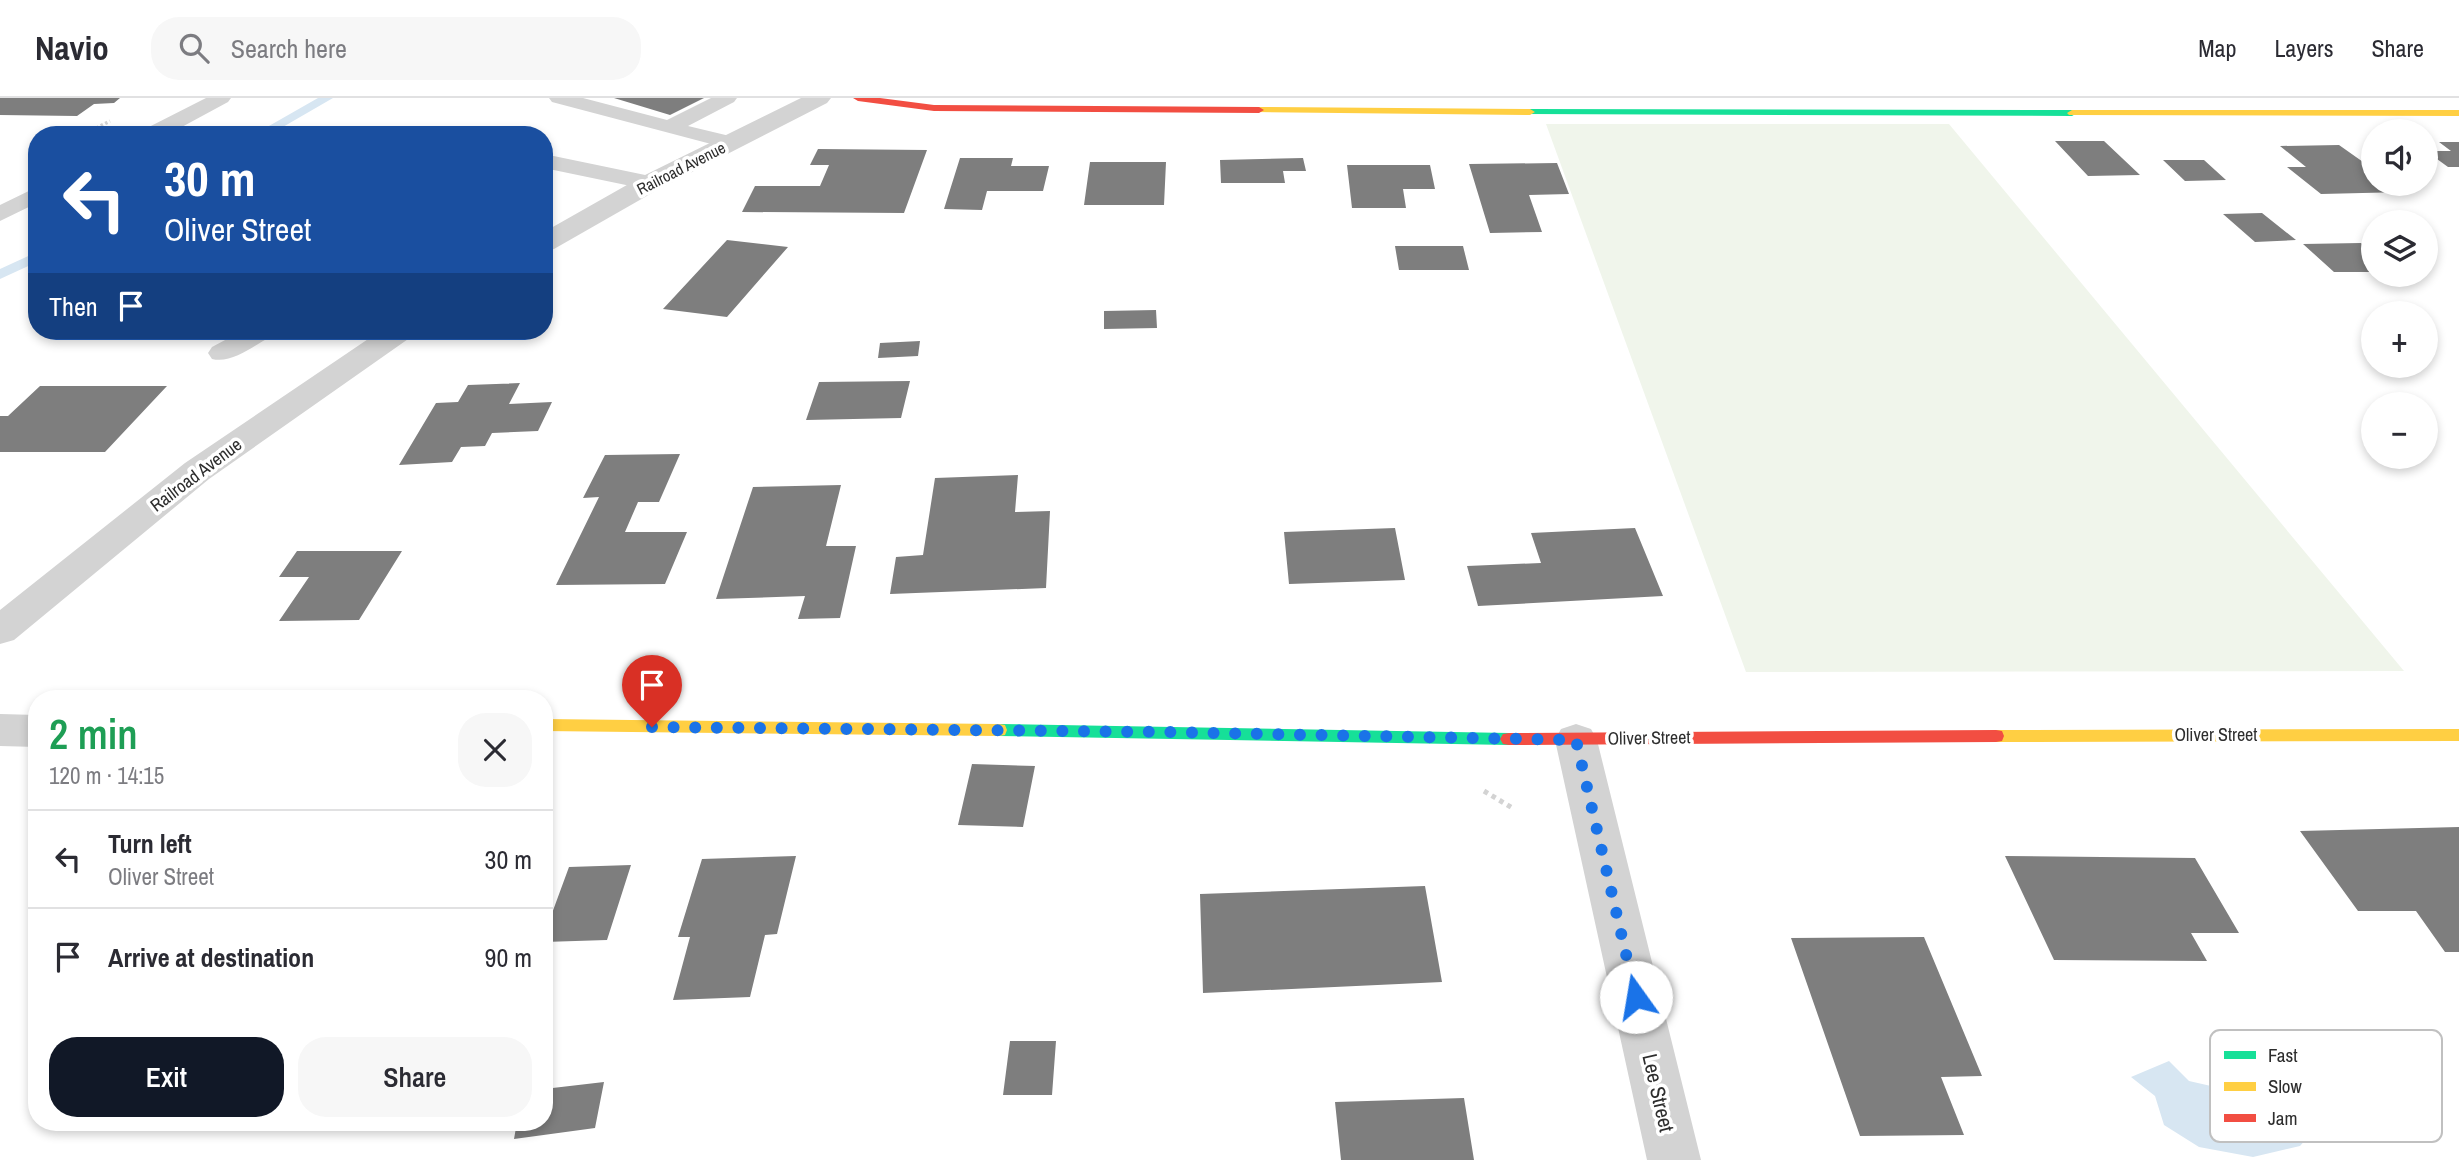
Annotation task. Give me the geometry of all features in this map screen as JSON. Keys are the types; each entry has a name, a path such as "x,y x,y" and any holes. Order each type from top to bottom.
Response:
{"street":[{"name":"Railroad Avenue","path":"553,238 650,183 819,98"},
{"path":"858,98 934,108 1639,113 2459,113"},
{"name":"Railroad Avenue","path":"0,630 197,471 387,340"},
{"name":"Oliver Street","path":"553,725 1576,740 1738,736 2459,734"},
{"path":"0,730 28,730"},
{"name":"Lee Street","path":"1576,740 1674,1160"}],"lane":[{"path":"168,126 221,98"},
{"path":"559,98 730,143"},
{"path":"671,126 727,98"},
{"path":"553,167 650,183"},
{"path":"0,214 28,199"},
{"path":"221,353 245,340"}],"shaded area":[{"path":"1546,124 1949,124 2404,671 1746,672"},
{"path":"2169,1061 2189,1081 2210,1086 2210,1142 2304,1142 2300,1146 2253,1157 2199,1147 2164,1125 2155,1096 2131,1077"}],"building":[{"path":"0,98 120,98 114,103 94,104 77,116 0,115"},
{"path":"614,98 704,98 670,115"},
{"path":"2055,141 2104,141 2140,175 2088,176"},
{"path":"2439,142 2459,142 2459,167 2448,167 2438,160 2438,151 2451,151"},
{"path":"2339,145 2361,161 2361,193 2321,194 2287,167 2306,167 2280,146"},
{"path":"818,149 927,150 904,213 742,212 755,186 820,186 829,165 810,165"},
{"path":"960,158 1013,158 1011,166 1049,166 1043,191 987,191 982,210 944,209"},
{"path":"1303,158 1306,171 1283,171 1285,183 1221,183 1220,160"},
{"path":"2163,160 2204,160 2226,180 2185,181"},
{"path":"1090,162 1166,162 1164,205 1084,205"},
{"path":"1557,163 1569,194 1529,195 1542,232 1490,233 1469,164"},
{"path":"1347,165 1430,165 1435,189 1403,189 1406,208 1352,208"},
{"path":"2262,213 2296,240 2255,242 2223,214"},
{"path":"727,240 788,247 727,317 663,309"},
{"path":"2361,243 2361,272 2334,272 2303,244"},
{"path":"1395,246 1463,246 1469,270 1399,270"},
{"path":"1156,310 1157,328 1104,329 1104,311"},
{"path":"920,341 918,356 878,358 880,343"},
{"path":"910,381 901,418 806,420 819,382"},
{"path":"520,383 509,404 552,402 538,431 492,433 485,446 461,447 452,462 399,465 436,403 458,402 468,385"},
{"path":"40,386 167,386 105,452 0,452 0,416 8,416"},
{"path":"680,454 659,502 638,502 625,532 687,532 665,584 556,585 599,497 583,498 605,455"},
{"path":"1018,475 1015,512 1050,511 1046,588 890,594 896,557 923,555 935,478"},
{"path":"841,485 826,546 856,546 840,618 798,619 805,596 716,599 753,487"},
{"path":"1395,528 1405,580 1289,584 1284,532"},
{"path":"1635,528 1663,596 1478,606 1467,566 1541,563 1531,533"},
{"path":"297,551 402,551 359,620 279,621 309,577 279,577"},
{"path":"972,764 1035,766 1023,827 958,825"},
{"path":"2459,827 2459,952 2445,952 2416,911 2358,911 2300,831"},
{"path":"796,856 777,934 765,935 750,997 673,1000 690,937 678,937 702,859"},
{"path":"2005,856 2195,858 2239,933 2191,933 2207,961 2054,960"},
{"path":"631,865 607,940 553,942 553,911 569,867"},
{"path":"1425,886 1442,982 1203,993 1200,894"},
{"path":"1924,937 1982,1076 1941,1077 1964,1135 1860,1136 1791,938"},
{"path":"1010,1041 1056,1041 1052,1095 1003,1095"},
{"path":"604,1082 595,1128 514,1139 515,1131 553,1131 553,1088"},
{"path":"1464,1098 1474,1160 1341,1160 1335,1102"}],"waterway":[{"path":"276,126 327,98"},
{"path":"0,275 28,261"}],"traffic: fast":[{"path":"1530,112 2072,113"},
{"path":"999,730 1509,739"}],"traffic: slow":[{"path":"1259,110 1530,112"},
{"path":"2072,113 2459,113"},
{"path":"553,725 999,730"},
{"path":"1996,736 2459,735"}],"traffic: jam":[{"path":"858,98 934,108 1259,110"},
{"path":"1509,739 1996,736"}],"route":[{"path":"652,727 1164,732 1576,740 1636,997"}]}
